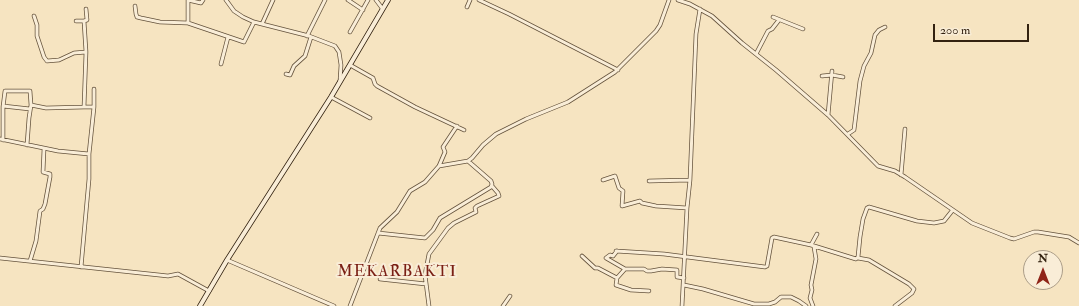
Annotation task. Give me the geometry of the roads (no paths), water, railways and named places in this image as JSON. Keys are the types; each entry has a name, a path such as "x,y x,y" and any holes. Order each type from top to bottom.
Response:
{"main road":[{"path":"200,306 227,260 331,97 388,0"}],"street":[{"path":"188,23 188,0 201,3 203,0"},
{"path":"226,0 238,14 254,22 311,37 330,44 338,49 341,65 340,81"},
{"path":"262,24 273,0"},
{"path":"307,36 325,0"},
{"path":"348,0 363,10"},
{"path":"350,32 368,0"},
{"path":"376,0 382,8"},
{"path":"467,7 470,0"},
{"path":"479,0 516,17 618,70"},
{"path":"440,166 468,161 496,134 526,119 568,102 618,70 656,31 660,25 669,0"},
{"path":"678,0 700,9 712,16 828,115 878,166 901,175 952,211 972,223 1010,238 1038,232 1069,237 1079,243"},
{"path":"136,6 137,17 160,22 188,23 245,42 254,22"},
{"path":"84,107 86,52 84,21 87,20 86,9"},
{"path":"682,306 687,208 690,180 694,56 700,9"},
{"path":"34,16 37,25 37,36 44,57 47,61 59,60 74,53 86,52"},
{"path":"773,17 803,29"},
{"path":"76,20 84,21"},
{"path":"756,54 768,30 772,29 779,20"},
{"path":"848,134 854,130 860,81 864,66 871,53 875,35 878,30 885,27"},
{"path":"221,64 228,37"},
{"path":"286,74 290,75 294,66 305,56 311,37"},
{"path":"350,65 373,78 377,86 415,107 464,130"},
{"path":"828,115 832,73"},
{"path":"822,76 832,73 843,76"},
{"path":"80,267 89,179 89,154 94,107 94,89"},
{"path":"27,145 31,105 30,91 6,90 4,92 2,140 44,149 89,154"},
{"path":"331,97 370,118"},
{"path":"31,105 46,108 94,107"},
{"path":"3,106 30,109"},
{"path":"350,306 380,228 397,212 410,191 425,182 440,166 446,151 443,147 457,126"},
{"path":"901,175 905,129"},
{"path":"30,261 36,240 40,212 45,204 50,177 50,174 43,172 44,149"},
{"path":"429,306 426,284 426,269 429,254 434,246 448,228 454,223 476,212 475,208 477,206 498,196 498,193 492,186 491,181 468,161"},
{"path":"603,180 615,176 619,188 623,191 622,206 640,201 642,203 656,206 687,208"},
{"path":"649,181 690,180"},
{"path":"378,233 424,238 433,230 440,218 490,189 492,186"},
{"path":"858,258 861,229 868,207 911,220 934,223 944,221 952,211"},
{"path":"813,306 810,298 812,290 810,285 816,259 812,246 817,234"},
{"path":"684,278 677,277 677,270 662,269 646,271 644,268 625,268 606,258 613,256 617,251 685,257 765,267 767,266 773,238 812,246 854,259 858,258 869,260 911,285 914,289 895,306"},
{"path":"582,256 595,268 598,268 617,278"},
{"path":"0,258 165,276 178,274 209,290"},
{"path":"227,260 334,306"},
{"path":"625,268 617,278 616,285 631,290 650,291"},
{"path":"380,279 426,284"},
{"path":"684,285 754,304 769,304 775,302 781,297 791,297 806,306"},
{"path":"503,306 510,296"},
{"path":"900,306 902,301"}],"district":[{"name":"MEKARBAKTI","path":"397,273"}]}
